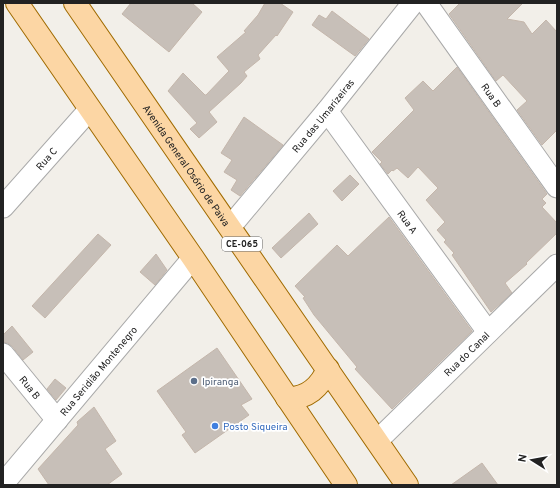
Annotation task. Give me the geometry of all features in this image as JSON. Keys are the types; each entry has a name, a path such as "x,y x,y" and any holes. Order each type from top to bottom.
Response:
{"main road":[{"path":"17,3 193,258 346,485"},
{"name":"Avenida General Osório de Paiva","path":"75,3 407,485"},
{"path":"286,398 293,398 308,394 323,380 328,369"}],"street":[{"name":"Rua das Umarizeiras","path":"230,227 327,111 413,3"},
{"name":"Rua B","path":"426,3 557,187"},
{"name":"Rua C","path":"3,207 90,109"},
{"name":"Rua A","path":"327,111 488,332"},
{"name":"Rua Seridião Montenegro","path":"3,484 193,258"},
{"name":"Rua do Canal","path":"377,441 557,266"},
{"name":"Rua B","path":"3,354 57,420"}],"building":[{"path":"131,3 192,3 202,12 169,52 122,14"},
{"path":"265,3 280,3 293,12 277,36 276,35 258,55 260,59 244,72 247,76 209,112 217,122 199,138 190,129 197,123 168,91 183,73 206,95 229,71 217,57 246,32 244,31 258,15"},
{"path":"460,3 523,3 507,19 524,22 532,34 546,20 557,32 557,130 542,145 517,110 527,101 503,75 496,81 449,14"},
{"path":"332,11 369,39 355,56 312,25 319,15 326,19"},
{"path":"457,67 547,194 542,199 546,203 542,207 557,223 557,233 526,263 527,264 505,283 512,293 491,312 452,255 454,253 444,242 446,240 437,230 445,222 426,200 438,188 418,167 408,178 397,168 388,174 380,164 382,162 372,152 414,110 405,98 423,81 433,91"},
{"path":"244,117 283,145 240,196 231,190 237,180 224,172 232,160 221,153"},
{"path":"350,175 359,184 342,201 333,191"},
{"path":"309,213 318,224 281,258 272,248"},
{"path":"389,217 472,331 392,409 355,369 357,367 314,315 303,298 305,297 295,286 337,245 348,256"},
{"path":"98,234 111,245 45,318 32,306"},
{"path":"156,254 167,270 155,285 140,272"},
{"path":"12,326 33,352 23,360 12,346 3,342 3,335"},
{"path":"217,348 252,399 241,405 249,415 195,453 182,435 186,432 157,391"},
{"path":"55,379 66,388 56,400 47,389"},
{"path":"94,407 116,441 105,449 122,474 107,485 49,485 38,469 78,425 77,422"},
{"path":"482,463 498,485 451,485"}],"place":[{"name":"Ipiranga","path":"194,381"},
{"name":"Posto Siqueira","path":"215,426"}]}
